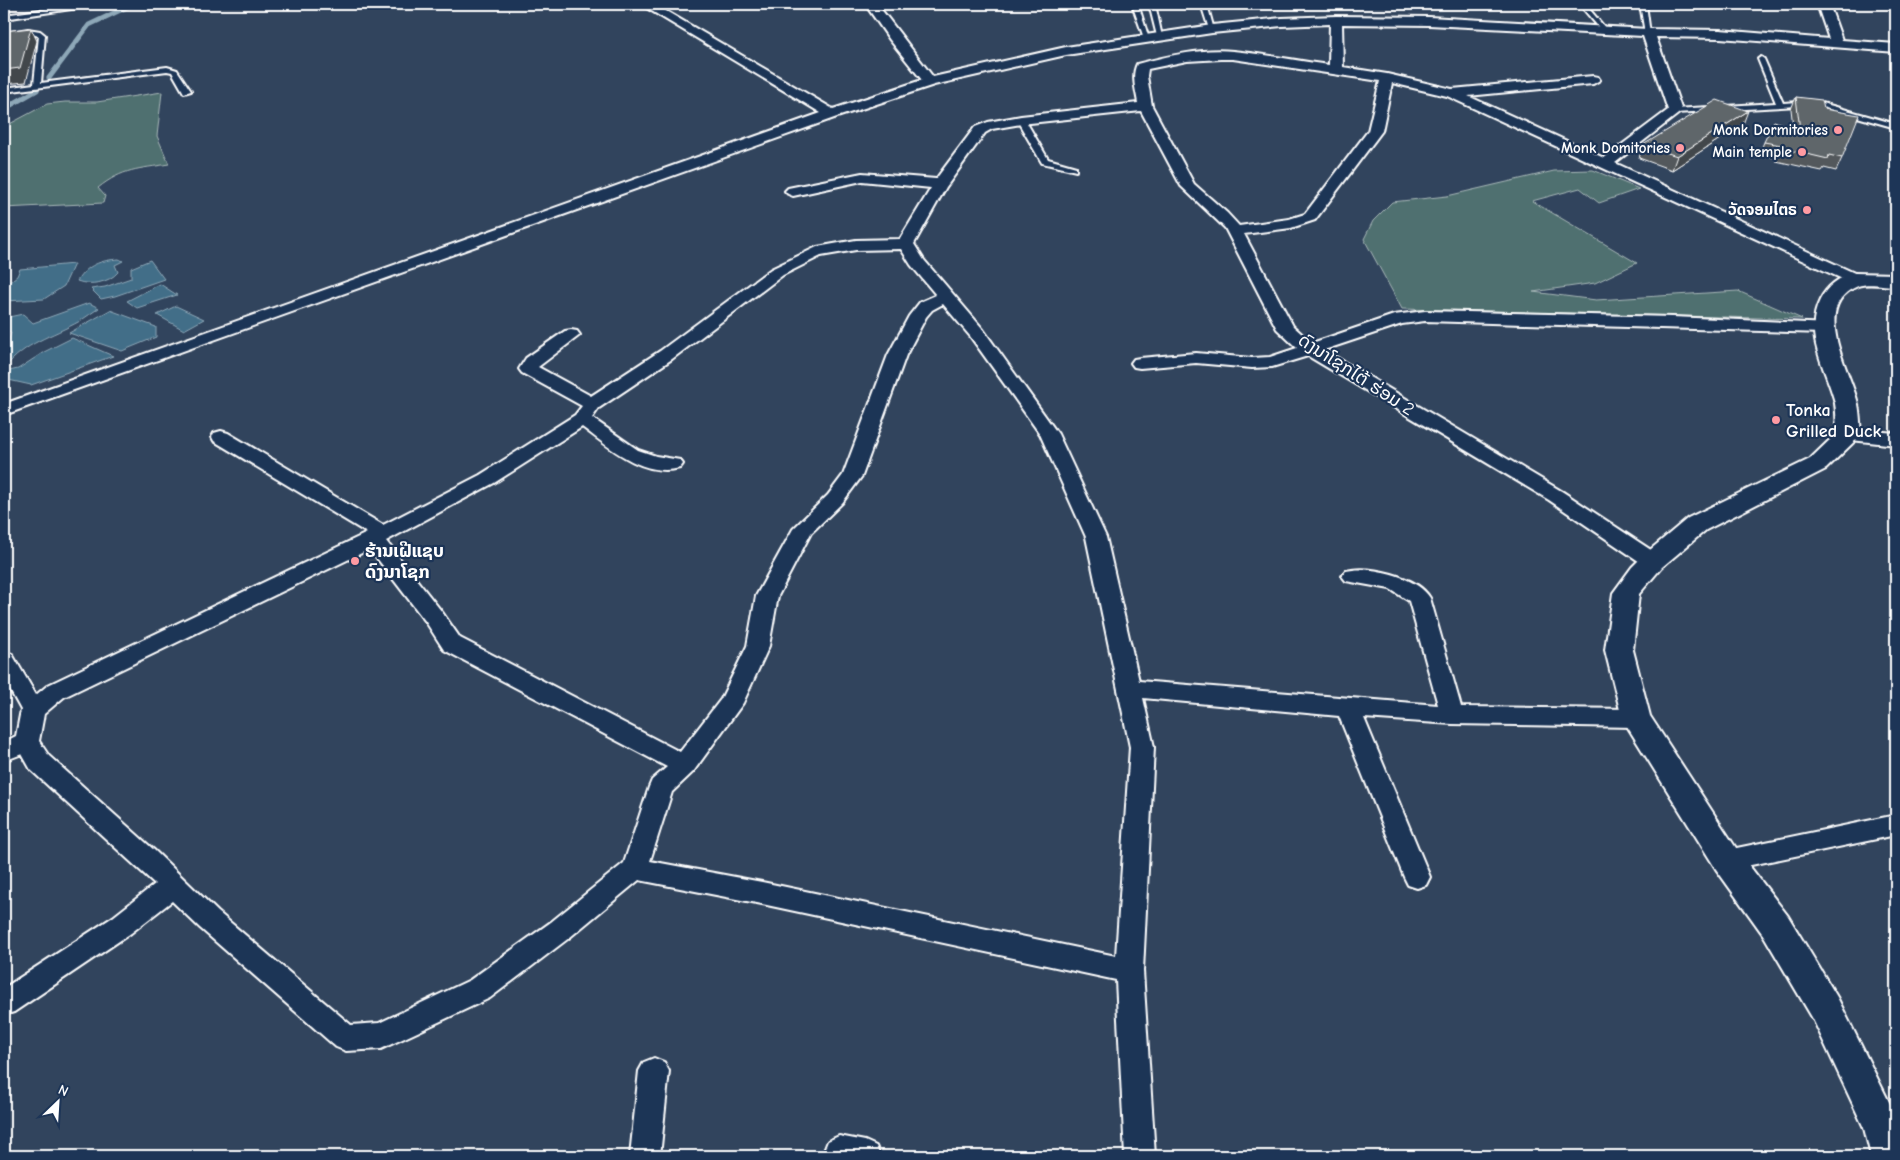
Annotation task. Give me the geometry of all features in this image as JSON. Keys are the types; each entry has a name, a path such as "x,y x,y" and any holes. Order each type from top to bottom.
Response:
{"street":[{"path":"646,4 832,114"},
{"path":"871,4 894,37 930,82"},
{"path":"1823,4 1836,42"},
{"path":"4,410 832,114 930,82 1066,51 1212,29 1282,22 1428,17 1648,33 1720,34 1896,48"},
{"path":"1336,20 1336,71 1387,78 1451,93 1855,279 1896,280"},
{"path":"1606,163 1675,111 1648,33"},
{"name":"ດົງນາໂຊກໄຕ້ ຮ່ອມ 2","path":"1336,71 1233,55 1213,54 1142,66 1140,76 1145,106 1188,186 1197,196 1225,217 1286,329 1309,348 1556,496 1653,561"},
{"path":"1234,231 1292,223 1310,217 1375,131 1387,78"},
{"path":"1451,93 1593,80"},
{"path":"906,244 915,224 980,130 988,126 1021,120 1145,106"},
{"path":"793,191 862,177 941,184"},
{"path":"906,244 917,262 976,332 1049,434 1096,537 1142,746 1129,971 1140,1156"},
{"path":"906,244 856,245 817,252 777,272 587,412 487,479 378,537 56,691 33,710 27,741 40,763 268,973 346,1038 382,1036 480,990 560,930 635,869 661,788 684,765 731,703 758,646 768,596 802,529 835,499 852,476 897,355 918,316 926,306 946,296"},
{"path":"1849,434 1846,401 1826,343 1824,328 1826,309 1835,291 1855,279"},
{"path":"1140,363 1196,358 1252,363 1272,362 1400,319 1425,316 1824,328"},
{"path":"571,335 532,362 528,369 587,412 631,454 653,462 673,464"},
{"path":"1890,1156 1882,1126 1825,1008 1776,926 1727,860 1636,718 1619,650 1626,594 1641,573 1653,561 1697,524 1818,464 1849,434 1896,438"},
{"path":"221,437 378,537 452,644 684,765"},
{"path":"1353,576 1401,584 1413,591 1419,598 1452,715"},
{"path":"4,660 33,710"},
{"path":"1130,690 1452,715 1636,718"},
{"path":"1348,708 1417,877"},
{"path":"4,752 27,741"},
{"path":"1727,860 1896,825"},
{"path":"635,869 709,881 946,932 1052,952 1129,971"},
{"path":"4,1003 122,925 173,885"},
{"path":"645,1156 654,1071"}],"lane":[{"path":"1135,4 1147,38"},
{"path":"1152,4 1160,36"},
{"path":"1204,4 1212,29"},
{"path":"1582,4 1604,30"},
{"path":"1643,4 1648,33"},
{"path":"4,17 76,7"},
{"path":"4,35 30,31 38,32 42,35 37,85"},
{"path":"1761,59 1780,104"},
{"path":"4,90 167,69 175,71 187,91"},
{"path":"1675,111 1780,104 1816,104 1896,126"},
{"path":"1021,120 1045,161 1073,170"}],"green space":[{"path":"162,92 157,136 169,164 132,170 107,181 98,188 105,196 103,203 4,208 4,127 47,104 97,102"},
{"path":"1593,170 1639,189 1599,203 1580,188 1532,201 1637,263 1595,283 1533,292 1596,300 1738,291 1802,319 1402,309 1364,239 1373,221 1392,202 1447,196 1554,171"}],"water":[{"path":"119,259 123,261 115,265 118,272 110,279 99,283 77,281 85,271 95,264"},
{"path":"150,260 164,279 101,299 91,289 105,287 131,278 131,268"},
{"path":"74,264 64,286 44,299 4,301 4,286 17,276 20,269"},
{"path":"160,284 177,295 137,308 127,301"},
{"path":"89,303 99,308 80,321 30,346 4,369 4,350 11,333 4,330 4,318 23,314 33,323"},
{"path":"176,306 204,319 184,330 157,315"},
{"path":"110,310 156,327 156,337 122,351 69,333"},
{"path":"72,338 113,356 31,385 4,379 4,372 18,369 44,352"}],"building":[{"path":"31,28 20,68 4,70 4,31"},
{"path":"1796,97 1822,100 1824,109 1859,115 1842,158 1829,155 1828,159 1764,142 1774,121 1800,130"},
{"path":"1717,100 1748,111 1677,156 1643,145"}],"waterway":[{"path":"49,78 89,25 133,4"},
{"path":"4,109 37,90"}],"place":[{"name":"Monk Dormitories","path":"1838,130"},
{"name":"Monk Domitories","path":"1680,148"},
{"name":"Main temple","path":"1802,152"},
{"name":"ວັດຈອມໄຕຣ","path":"1807,210"},
{"name":"Tonka Grilled Duck","path":"1776,420"},
{"name":"ຮ້ານເຝີແຊບ ດົງນາໂຊກ","path":"355,561"}]}
